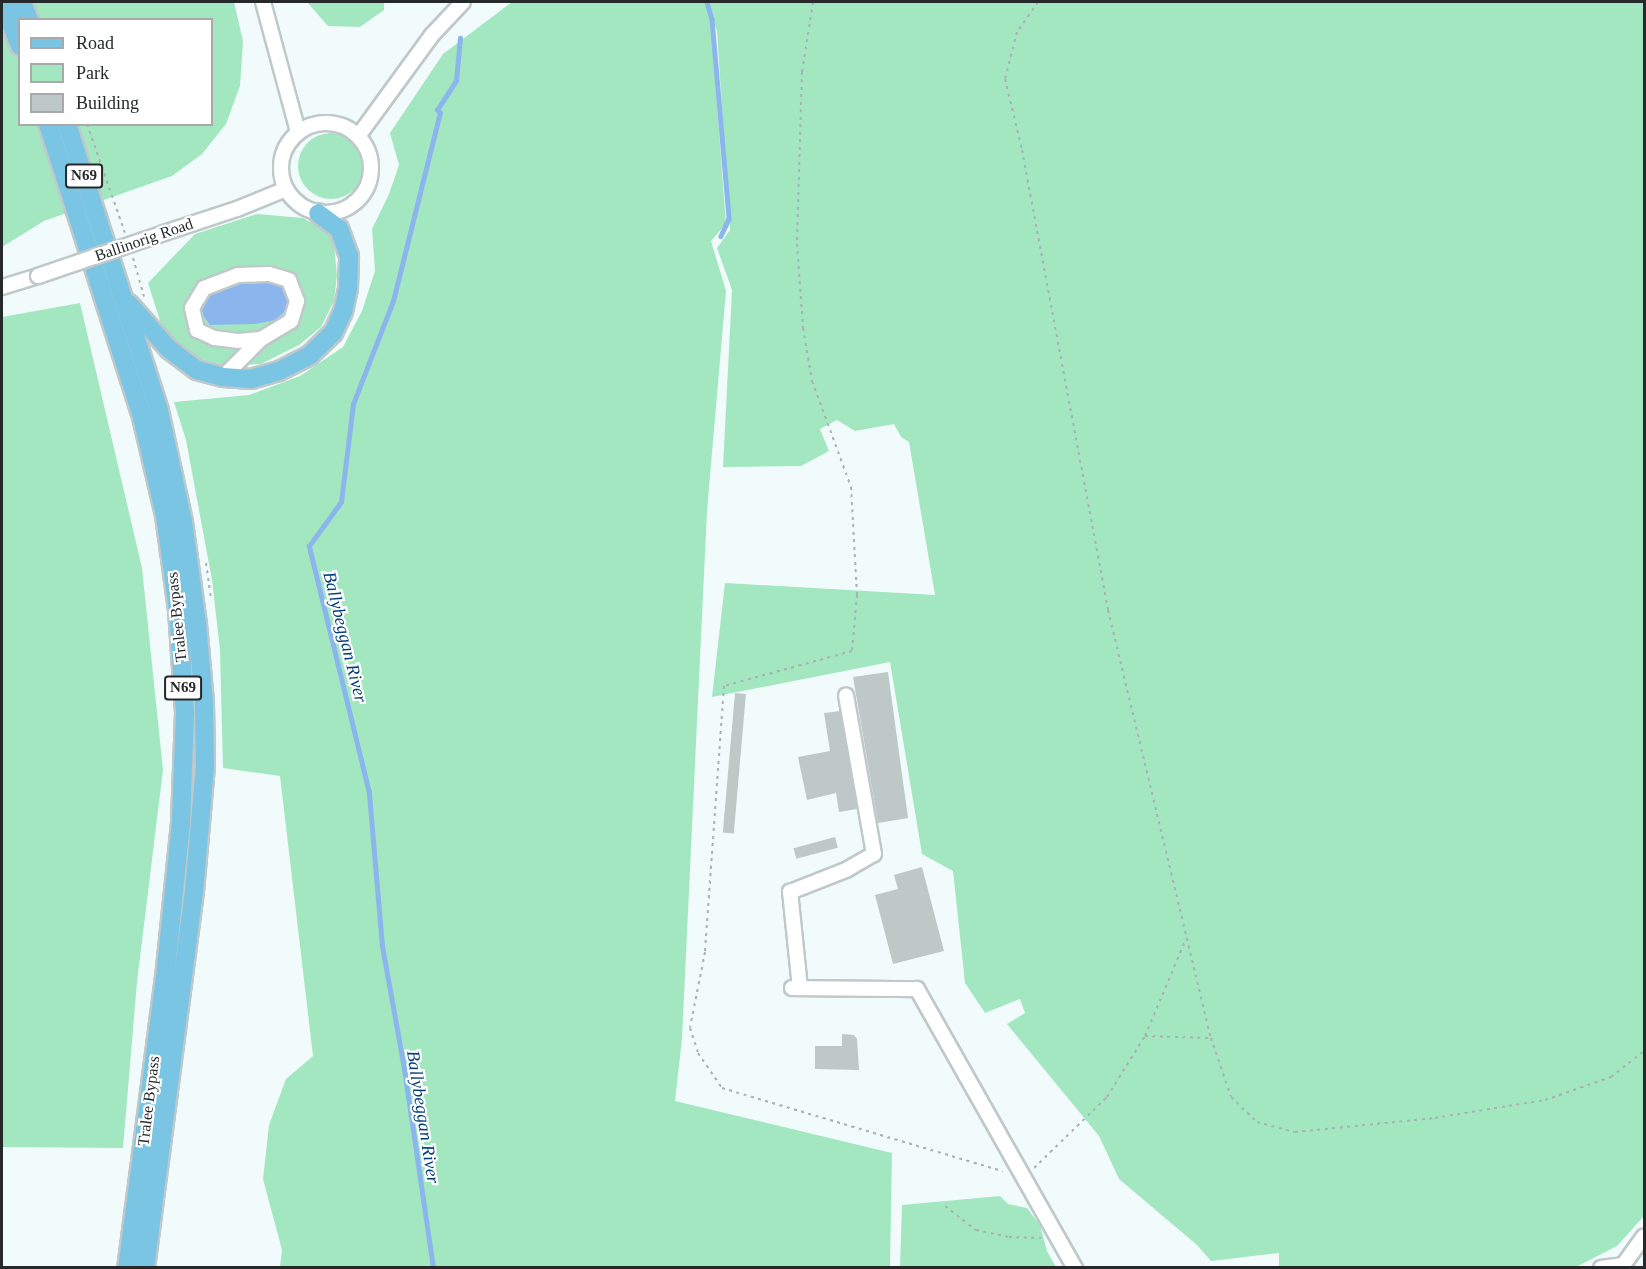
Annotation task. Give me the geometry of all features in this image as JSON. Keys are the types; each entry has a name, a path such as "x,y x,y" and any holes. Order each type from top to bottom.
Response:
{"main road":[{"path":"3,2 18,41"},
{"path":"22,2 28,18"},
{"name":"Tralee Bypass","path":"49,126 97,270 141,417 165,515 178,610 185,713 181,823 166,969 127,1268"},
{"name":"N69","path":"68,126 124,298"},
{"path":"124,298 169,350 196,370 223,377 251,379 279,371 310,355 333,333 343,312 348,288 349,256 339,229 318,213"},
{"name":"Tralee Bypass","path":"124,298 159,411 183,522 197,624 204,703 205,766 199,846 145,1268"}],"street":[{"path":"263,2 298,132"},
{"path":"359,135 432,35 462,2"},
{"path":"335,123 359,135 372,161 372,175 367,189 358,201 346,209 332,213 318,213 305,208 286,189 281,165 283,152 298,132 316,124 335,123"},
{"name":"Ballinorig Road","path":"2,287 237,209 286,189"},
{"path":"223,377 261,339 291,321 297,301 289,280 269,274 238,275 204,288 192,308 197,330 214,338 238,341 261,339"},
{"path":"846,695 874,854 846,870 790,892 796,988 917,989 1075,1268"},
{"path":"1601,1268 1621,1266 1644,1239"}],"path":[{"path":"1038,2 1017,32 1005,79 1024,161 1108,610 1211,1038 1231,1097 1257,1122 1295,1132 1435,1118 1545,1101 1611,1077 1644,1051"},
{"path":"1145,1036 1211,1038"},
{"path":"945,1206 976,1230 1009,1237 1058,1238"}],"green space":[{"path":"2,2 234,2 243,41 240,86 226,124 202,154 172,176 44,221 2,247"},
{"path":"307,2 384,2 384,10 360,27 328,26"},
{"path":"512,2 707,2 710,12 726,224 711,241 726,291 707,511 682,1039 675,1101 892,1153 890,1267 280,1267 282,1250 263,1179 269,1125 286,1079 313,1056 280,776 223,768 220,650 212,580 186,440 174,402 249,395 300,376 343,347 362,311 375,271 372,229 389,194 399,165 390,133 443,54"},
{"path":"709,2 1644,2 1644,1216 1617,1246 1574,1268 1279,1268 1279,1253 1211,1261 1197,1245 1119,1179 1099,1136 1007,1024 1025,1013 1020,999 985,1013 965,983 953,871 922,854 890,662 712,697 725,583 935,595 909,442 901,437 894,424 855,431 837,420 820,429 829,451 801,466 723,467 732,290 717,248 730,230 717,32"},
{"path":"331,133 343,136 354,143 361,154 364,166 361,178 354,189 343,196 331,199 319,196 308,189 301,178 298,166 301,154 308,143 319,136"},
{"path":"257,214 303,218 333,235 337,275 334,301 321,327 299,345 261,364 226,366 196,358 182,350 162,327 148,283 195,234"},
{"path":"80,303 142,568 163,770 137,982 123,1148 2,1147 2,317"},
{"path":"1000,1196 1008,1204 1027,1208 1040,1225 1047,1251 1056,1267 900,1267 902,1205"}],"water":[{"path":"274,277 288,291 289,307 276,320 255,324 210,325 200,311 202,299 215,289"}],"building":[{"path":"888,672 908,818 878,823 853,677"},
{"path":"735,693 746,694 734,833 723,832"},
{"path":"840,711 857,809 839,812 836,793 807,800 798,757 830,751 824,713"},
{"path":"835,837 838,848 796,859 793,848"},
{"path":"922,867 944,951 893,964 875,895 898,889 894,875"},
{"path":"842,1034 854,1035 857,1039 859,1070 815,1069 815,1046 842,1046"}],"waterway":[{"path":"707,2 712,19 729,219 721,236"},
{"name":"Ballybeggan River","path":"433,1268 403,1063 382,946 369,793 309,546 341,502 353,404 393,301 440,113 437,110 456,81 460,38"}]}
